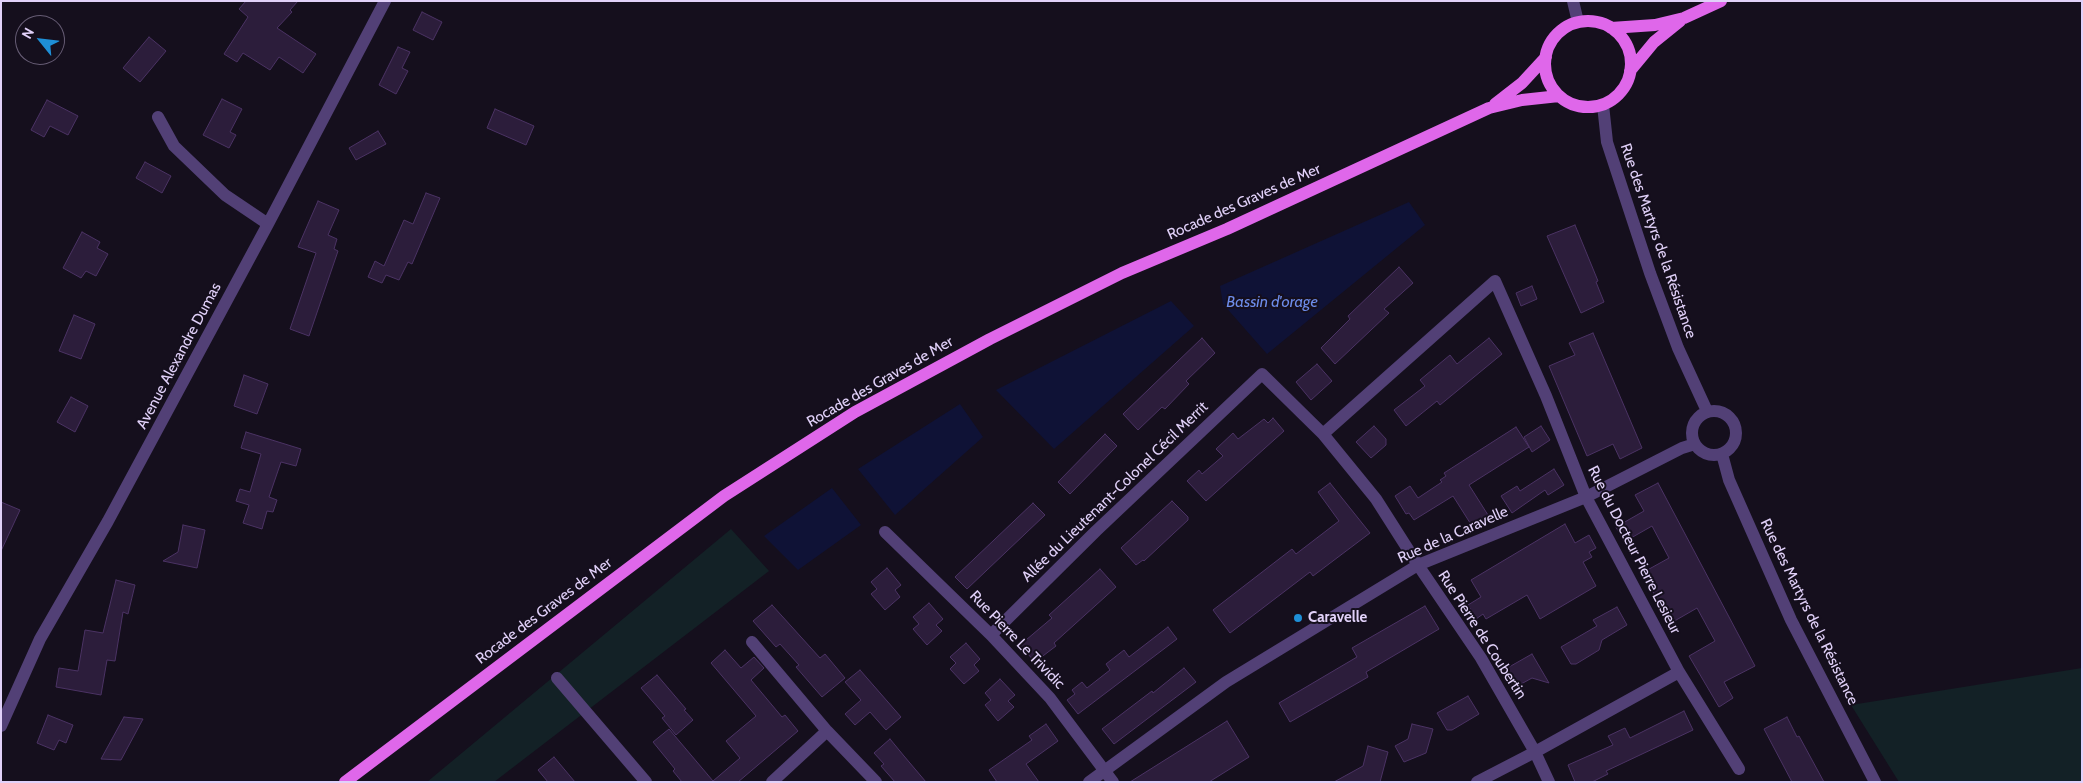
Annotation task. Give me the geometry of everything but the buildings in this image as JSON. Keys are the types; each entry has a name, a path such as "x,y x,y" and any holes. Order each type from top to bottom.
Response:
{"main road":[{"path":"1611,28 1655,25 1684,18 1721,1"},
{"path":"1630,72 1630,57 1625,43 1617,32 1592,21 1578,22 1565,27 1554,36 1547,49 1544,63 1546,77 1552,90 1559,96 1575,106 1589,108 1603,105 1616,97 1621,91 1630,72 1654,42 1684,18"},
{"name":"Rocade des Graves de Mer","path":"1489,108 1522,83 1546,57"},
{"name":"Rocade des Graves de Mer","path":"345,782 724,496 855,412 990,339 1122,273 1227,229 1489,108 1529,99 1559,96"}],"street":[{"name":"Avenue Alexandre Dumas","path":"1,726 40,639 108,521 268,224 385,1"},
{"path":"1573,1 1578,22"},
{"name":"Rue des Martyrs de la Résistance","path":"1603,105 1607,142 1650,273 1678,348 1707,412"},
{"path":"158,117 174,146 225,195 268,224"},
{"name":"Rue du Docteur Pierre Lesieur","path":"1323,434 1495,281 1546,396 1586,498 1679,672 1740,769"},
{"name":"Rue Pierre de Coubertin","path":"1262,374 1323,434 1376,499 1481,658 1535,752 1549,782"},
{"name":"Allée du Lieutenant-Colonel Cécil Merrit","path":"991,635 1096,531 1262,374"},
{"path":"1707,412 1722,412 1733,422 1736,429 1733,444 1722,454 1706,454 1695,444 1692,431 1693,425 1701,414 1707,412"},
{"name":"Rue de la Caravelle","path":"1089,782 1226,682 1418,565 1586,498 1682,448 1695,444"},
{"name":"Rue des Martyrs de la Résistance","path":"1722,454 1729,480 1791,620 1875,782"},
{"name":"Rue Pierre Le Trividic","path":"885,532 991,635 1050,698 1106,770 1113,782"},
{"path":"752,642 827,732 876,782"},
{"path":"1477,782 1679,672"},
{"path":"557,678 646,782"},
{"path":"772,782 827,732"}],"shaded area":[{"path":"731,529 769,571 494,782 427,782"},
{"path":"2082,668 2082,782 1899,782 1851,705"}],"water":[{"name":"Bassin d'orage","path":"1409,202 1425,225 1267,354 1223,304 1220,286"},
{"name":"Bassin d'orage","path":"1171,301 1194,326 1054,449 996,390"},
{"path":"960,404 983,437 895,515 858,469"},
{"path":"832,488 861,525 798,570 764,536"}],"place":[{"name":"Caravelle","path":"1298,618"}]}
